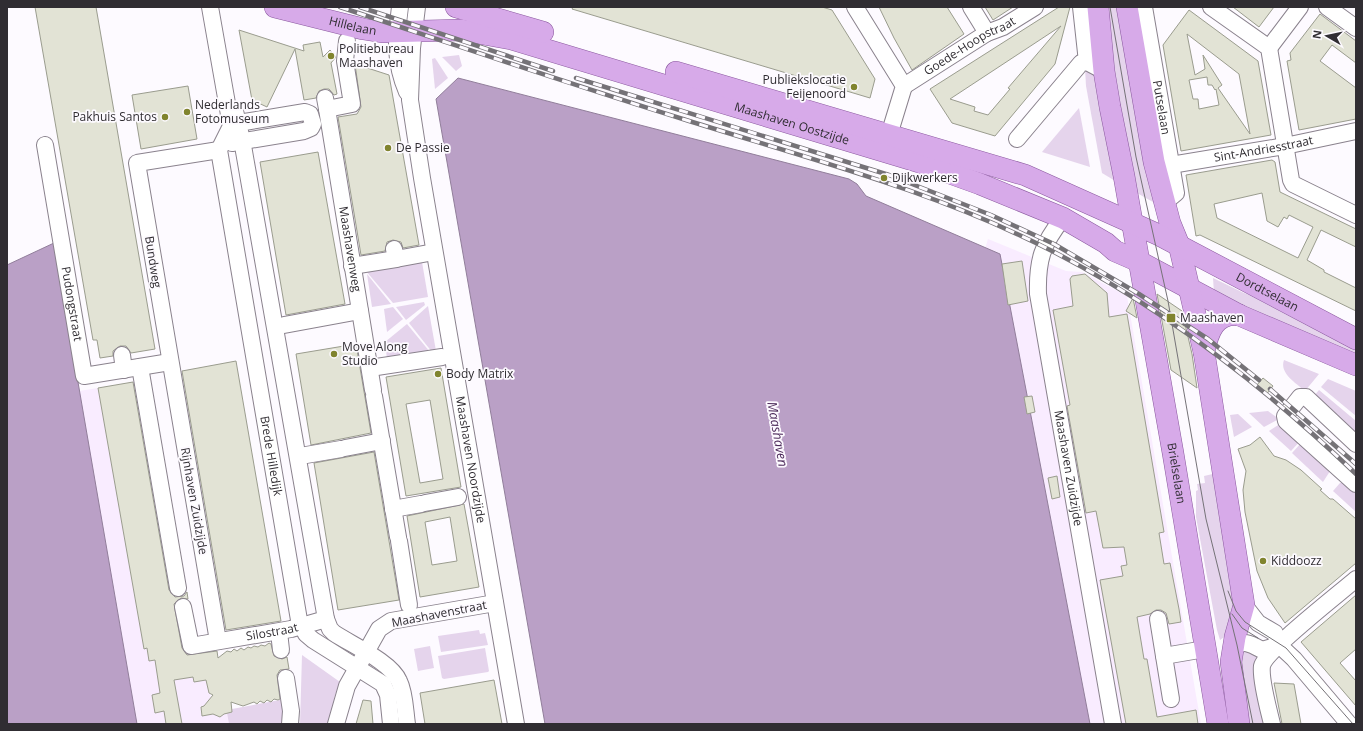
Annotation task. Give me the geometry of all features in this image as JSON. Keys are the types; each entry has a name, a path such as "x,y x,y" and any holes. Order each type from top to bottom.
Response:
{"main road":[{"name":"Hillelaan","path":"275,7 357,28 410,17"},
{"name":"Maashaven Oostzijde","path":"456,7 1025,175 1055,187 1131,223"},
{"path":"1098,7 1095,66 1128,200 1131,223 1165,229"},
{"name":"Putselaan","path":"1127,7 1154,162 1165,202 1165,229 1179,245"},
{"name":"Maashaven Oostzijde","path":"410,17 511,39 672,86 919,162 1058,224 1106,243 1140,264"},
{"path":"1108,213 1122,207 1128,200"},
{"name":"Brielselaan","path":"1131,223 1140,264 1172,445 1218,724"},
{"path":"1140,264 1150,243 1165,229"},
{"path":"1140,264 1179,245 1204,352 1244,605 1233,648 1231,669 1239,724"},
{"name":"Dordtselaan","path":"1179,245 1356,339"},
{"path":"1140,264 1239,315 1356,365"},
{"path":"1204,352 1206,338 1214,324 1226,315 1239,315"}],"street":[{"path":"210,7 231,126 220,147"},
{"path":"217,7 242,140 326,619 330,629 334,633 391,669 399,679 406,724"},
{"path":"855,7 904,86 889,135"},
{"path":"971,7 987,33"},
{"name":"Goede-Hoopstraat","path":"904,86 987,33 1003,27 1035,7"},
{"path":"1017,139 1081,63 1095,66 1081,7"},
{"name":"Putselaan","path":"1144,7 1176,193 1165,202"},
{"path":"1211,7 1269,48 1285,146 1293,184 1356,215"},
{"path":"1269,48 1300,7"},
{"path":"1327,7 1356,28"},
{"name":"Maashaven Noordzijde","path":"410,17 410,100 434,252 516,724"},
{"name":"Maashavenweg","path":"347,41 345,61 352,104 326,104 409,605"},
{"path":"220,147 242,140 304,131 311,128 313,124 312,116 308,112 238,123"},
{"name":"Sint-Andriesstraat","path":"1171,165 1285,146 1356,131"},
{"name":"Pudongstraat","path":"45,145 84,376 128,364 170,362"},
{"name":"Bundweg","path":"170,362 137,163 220,147"},
{"name":"Brede Hilledijk","path":"220,147 301,626"},
{"name":"Maashaven Zuidzijde","path":"1058,224 1047,239 1040,261 1038,294 1113,724"},
{"path":"352,266 395,254 434,252"},
{"path":"284,325 360,311"},
{"path":"370,368 442,357"},
{"name":"Rijnhaven Zuidzijde","path":"170,362 218,641"},
{"path":"128,364 178,588"},
{"path":"1356,444 1306,397 1300,397 1285,416 1286,421 1356,484"},
{"path":"306,455 382,441"},
{"path":"393,509 462,497"},
{"path":"1272,724 1262,675 1262,666 1269,655 1279,645 1356,579"},
{"name":"Maashavenstraat","path":"336,724 344,695 379,629 391,621 495,603"},
{"path":"1244,605 1258,623 1275,633 1279,645 1294,659 1349,724"},
{"name":"Silostraat","path":"183,607 191,646 279,632 326,619"},
{"path":"1158,619 1171,699"},
{"path":"301,626 313,640 383,684 388,695 392,724"},
{"path":"279,632 281,650"},
{"path":"1233,648 1241,643 1247,642 1262,650 1279,645"},
{"path":"1164,656 1205,649"},
{"path":"286,678 291,717"}],"shaded area":[{"path":"1104,7 1123,7 1160,206 1137,193 1133,182"},
{"path":"459,55 462,66 456,71 442,57"},
{"path":"435,58 448,78 435,89 432,59"},
{"path":"1085,68 1097,75 1117,182 1102,173 1086,86"},
{"path":"1079,108 1090,167 1042,152"},
{"path":"988,239 1066,271 1082,272 1127,296 1201,724 1067,724 982,259"},
{"path":"422,262 428,297 393,303 366,271"},
{"path":"367,274 391,304 372,307"},
{"path":"1213,278 1244,293 1271,302 1356,343 1356,359 1214,293"},
{"path":"424,302 425,305 406,320 396,307"},
{"path":"428,306 436,351 432,352 409,323"},
{"path":"393,307 403,319 387,332 384,309"},
{"path":"407,324 430,352 387,359 385,342"},
{"path":"1284,360 1319,374 1305,391 1286,373 1283,365"},
{"path":"1328,379 1356,391 1356,416 1321,387"},
{"path":"98,388 144,649 147,648 150,661 195,654 196,660 194,682 203,678 206,680 211,698 211,705 201,707 202,716 215,714 220,716 227,713 229,724 182,724 171,664 156,667 161,693 152,695 155,713 164,711 166,724 137,724 79,391"},
{"path":"1319,390 1356,421 1356,440 1314,396"},
{"path":"1268,411 1279,419 1264,427 1249,413"},
{"path":"1238,414 1252,427 1234,437 1230,415"},
{"path":"1283,422 1301,440 1291,451 1269,431"},
{"path":"1303,441 1332,468 1323,482 1292,453"},
{"path":"1217,473 1238,596 1227,635 1220,640 1196,517 1197,484 1205,483 1204,476"},
{"path":"1340,483 1348,483 1356,491 1356,512 1333,491"},
{"path":"479,630 480,634 485,633 488,645 441,652 438,636"},
{"path":"430,646 434,668 418,671 414,649"},
{"path":"485,648 488,672 444,679 442,678 438,656"},
{"path":"1240,649 1262,653 1265,724 1244,724"},
{"path":"302,655 340,682 335,695 329,724 300,724"},
{"path":"285,699 281,724 229,724 227,713 232,712 232,709"}],"water":[{"name":"Maashaven","path":"458,78 849,179 857,184 866,196 1000,254 1090,724 545,724 436,99"},
{"path":"54,243 137,724 7,724 7,265"}],"building":[{"path":"35,7 96,7 155,349 131,353 126,346 120,346 113,351 113,356 100,358 97,340 93,340"},
{"path":"573,7 822,7 832,10 875,79 870,98 572,9"},
{"path":"879,7 947,7 964,34 912,70"},
{"path":"985,7 1013,7 993,20"},
{"path":"1059,7 1070,7 1055,64 995,136 952,123 930,89","holes":["1061,26 1008,88 1010,89 988,115 974,111 975,107 950,99"]},
{"path":"1233,7 1274,7 1259,27"},
{"path":"1189,10 1258,61 1271,135 1181,151 1163,45","holes":["1187,34 1239,74 1250,134 1218,88 1222,85 1203,55 1205,69 1195,75","1207,77 1208,85 1212,85 1215,90 1216,89 1219,105 1199,109 1198,99 1193,99 1189,80"]},
{"path":"1320,14 1356,41 1356,63 1332,45 1320,61 1356,88 1356,119 1299,130 1287,61 1291,60 1290,53"},
{"path":"239,30 304,51 303,45 320,42 323,57 330,50 336,57 331,63 337,94 334,95 329,89 324,89 319,91 316,98 304,100 295,49 267,107 252,100"},
{"path":"355,64 389,75 419,245 403,248 401,242 393,240 387,242 385,251 361,255 338,117 357,114 361,107"},
{"name":"Pakhuis Santos","path":"188,86 197,139 141,149 132,95"},
{"path":"318,152 345,304 286,315 260,162"},
{"path":"1272,160 1275,162 1280,192 1356,229 1356,247 1321,230 1307,260 1324,270 1324,272 1356,288 1356,311 1200,235 1196,236 1186,175","holes":["1262,193 1267,221 1278,227 1284,217 1287,219 1289,215 1313,227 1298,258 1217,218 1214,204"]},
{"path":"1022,261 1028,301 1008,305 1002,264"},
{"path":"1085,274 1107,293 1109,317 1127,314 1164,532 1159,533 1164,564 1170,563 1179,609 1181,622 1169,624 1166,613 1161,610 1156,610 1150,614 1137,617 1144,659 1147,659 1157,717 1196,710 1198,724 1126,724 1100,580 1123,576 1121,566 1127,565 1124,547 1103,548 1096,511 1086,513 1067,406 1070,405 1053,310 1073,306 1070,279 1072,276"},
{"path":"1157,294 1182,311 1192,354 1197,388 1171,370"},
{"path":"1133,298 1137,318 1126,311"},
{"path":"356,344 371,433 311,445 296,354"},
{"path":"236,361 281,621 226,630 182,371"},
{"path":"441,368 461,487 406,496 386,377","holes":["430,400 443,479 420,483 406,404"]},
{"path":"1263,378 1273,386 1266,395 1256,386"},
{"path":"133,382 169,590 175,597 184,596 187,592 188,599 181,598 174,604 182,648 187,655 217,651 218,658 227,651 231,652 234,649 237,651 241,648 244,650 248,647 251,648 261,645 265,646 269,643 271,644 274,656 282,659 287,657 289,669 280,670 277,675 280,699 278,700 274,699 271,702 267,700 264,703 260,701 257,704 254,702 243,706 231,702 232,712 224,714 220,717 213,714 202,716 201,707 204,706 213,695 209,693 206,680 194,682 193,677 174,680 182,724 166,724 164,711 155,713 152,695 160,693 155,660 149,661 147,648 144,649 98,388"},
{"path":"1032,396 1035,412 1027,414 1024,397"},
{"path":"1260,437 1274,456 1286,460 1301,470 1322,489 1320,490 1330,499 1333,499 1356,519 1356,563 1285,623 1268,598 1257,571 1245,512 1243,490 1246,471 1238,449 1250,445"},
{"path":"374,452 399,600 338,610 314,463"},
{"path":"1057,476 1060,497 1052,499 1048,478"},
{"path":"464,504 479,587 420,597 407,516","holes":["450,517 457,561 432,565 425,522"]},
{"path":"1356,595 1356,649 1340,663 1356,681 1356,706 1301,642"},
{"path":"494,680 502,724 425,724 420,693"},
{"path":"1274,683 1294,684 1301,724 1282,724"},
{"path":"363,700 371,701 373,724 356,724"}],"tram line":[{"path":"1110,7 1136,157 1168,301 1206,519 1237,645 1253,724"},
{"path":"1228,591 1236,611 1245,622 1286,648 1353,724"},
{"path":"1232,614 1242,628 1258,638"}],"railway":[{"path":"340,7 686,120 873,178 919,194 1010,231 1054,252 1095,275 1136,299 1175,325 1250,381 1356,474"},
{"path":"360,7 553,71"},
{"path":"576,78 889,175 991,215 1054,244 1139,294 1208,339 1259,380"},
{"path":"1270,389 1356,464"}],"place":[{"name":"Politiebureau Maashaven","path":"331,56"},
{"name":"Publiekslocatie Feijenoord","path":"854,87"},
{"name":"Nederlands Fotomuseum","path":"187,112"},
{"name":"Pakhuis Santos","path":"165,117"},
{"name":"De Passie","path":"388,148"},
{"name":"Dijkwerkers","path":"884,178"},
{"name":"Maashaven","path":"1171,318"},
{"name":"Move Along Studio","path":"334,354"},
{"name":"Body Matrix","path":"438,374"},
{"name":"Kiddoozz","path":"1263,561"}]}
